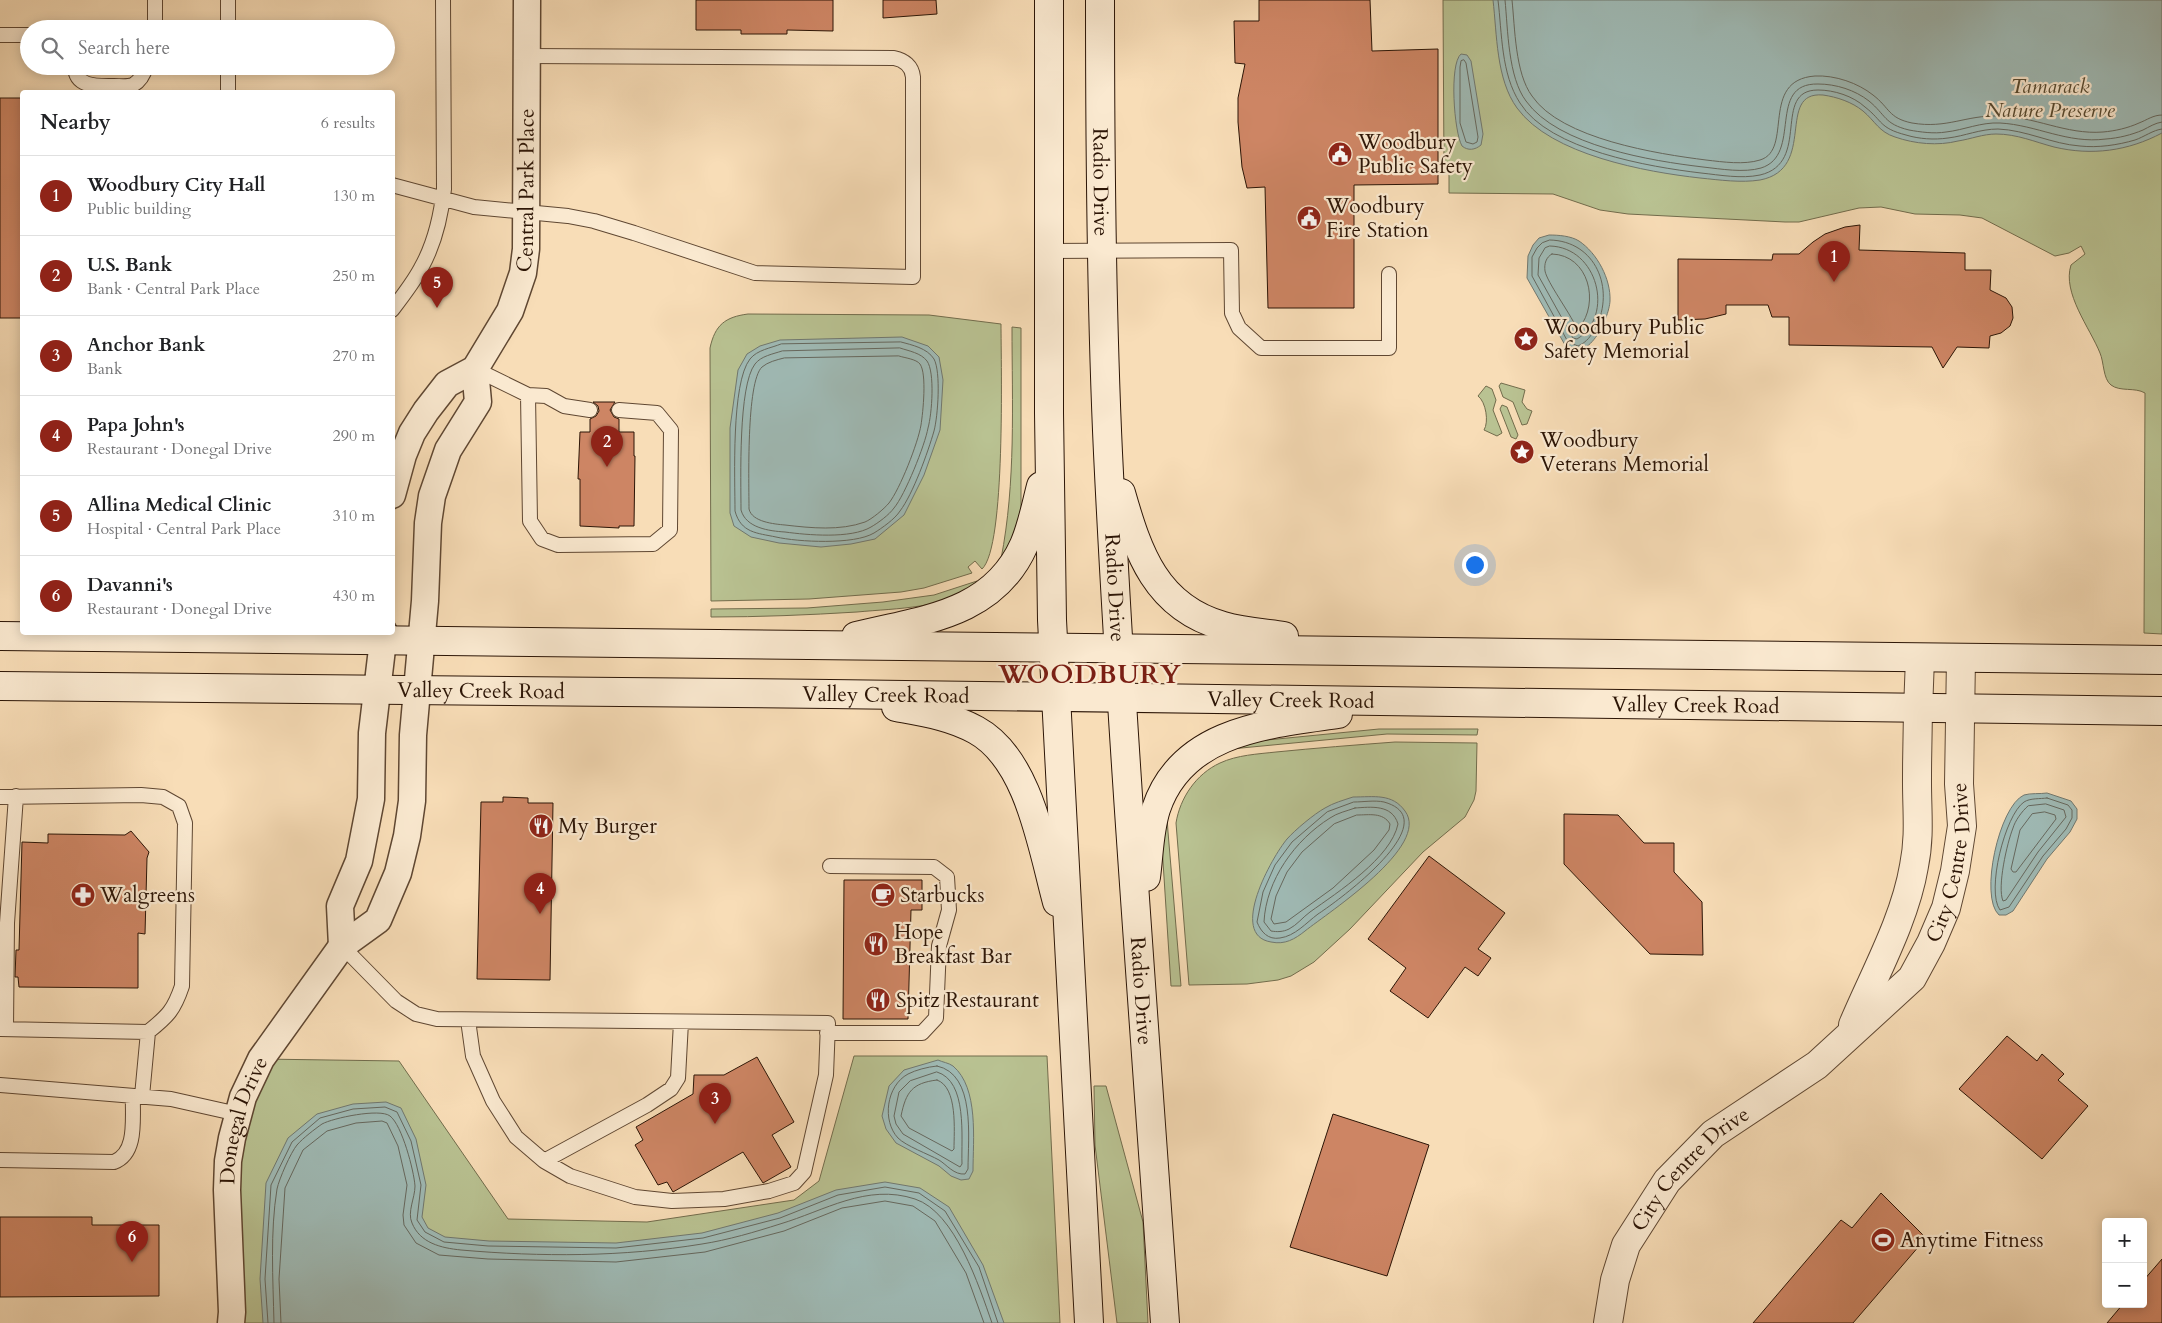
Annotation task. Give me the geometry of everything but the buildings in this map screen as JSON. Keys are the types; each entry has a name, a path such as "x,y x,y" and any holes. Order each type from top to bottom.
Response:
{"main road":[{"path":"1050,0 1050,450 1054,649 1089,1323"},
{"name":"Radio Drive","path":"1100,0 1102,250 1108,449 1138,950 1165,1323"},
{"path":"1108,449 1133,533 1144,560 1164,589 1193,614 1215,624 1242,630 1427,652"},
{"path":"816,646 946,614 965,607 988,593 1007,574 1024,545 1050,450"},
{"path":"0,636 384,636 422,641 2162,660"},
{"name":"City Centre Drive","path":"1849,1034 1895,930 1906,900 1914,867 1919,827 1917,786 1920,658"},
{"name":"City Centre Drive","path":"1608,1323 1615,1280 1626,1245 1667,1181 1714,1134 1817,1065 1912,978 1946,908 1956,871 1962,826 1959,784 1961,658"},
{"name":"Valley Creek Road","path":"0,686 418,689 2162,711"},
{"path":"830,694 945,717 977,731 1001,749 1026,792 1070,952"},
{"path":"1138,950 1156,809 1168,785 1192,758 1210,744 1246,730 1282,722 1426,702"}],"street":[{"name":"Central Park Place","path":"476,370 494,342 518,294 523,273 527,213 527,0"},
{"path":"395,484 403,455 412,433 426,411 447,384 476,370 478,402 448,450 432,496 428,523 426,601 418,689"},
{"path":"342,946 340,906 359,861 371,799 372,733 384,636"},
{"name":"Donegal Drive","path":"231,1323 227,1190 229,1154 238,1114 249,1082 261,1059 342,946 378,920 398,873 408,836 412,801 413,734 418,689"}],"lane":[{"path":"155,0 155,20"},
{"path":"228,0 228,20"},
{"path":"395,306 422,268 439,220 443,198 443,0"},
{"path":"0,36 20,36"},
{"path":"395,186 474,206 568,216 594,221 755,273 913,276 913,77 910,67 903,61 894,58 527,56"},
{"path":"76,75 81,81 92,86 131,86 142,75"},
{"path":"228,75 228,90"},
{"path":"1050,251 1232,250 1232,313 1239,328 1261,348 1389,348 1389,274"},
{"path":"476,370 528,396 546,396 564,406 590,410"},
{"path":"528,396 530,521 542,539 558,545 652,544 670,530 671,430 657,413 619,410"},
{"path":"0,797 16,796 141,795 163,797 179,806 185,823 182,986 175,1006 164,1019 148,1032 3,1029 7,923 16,796"},
{"path":"827,1034 922,1033 932,1023 936,1018 939,946 949,910 947,877 934,868 830,866"},
{"path":"342,946 396,1001 416,1014 437,1019 828,1023 826,1075 804,1172 794,1183 769,1191 724,1199 672,1201 635,1197 570,1176 544,1161 516,1137 493,1101 473,1056 468,1020"},
{"path":"544,1161 671,1090 678,1078 681,1022"},
{"path":"0,1160 114,1162 122,1160 129,1150 131,1142 148,1032"},
{"path":"0,1085 171,1099 238,1114"}],"green space":[{"name":"Tamarack Nature Preserve","path":"1443,0 2162,0 2162,634 2144,633 2145,393 2115,387 2106,379 2100,353 2078,310 2070,287 2071,265 2085,254 2081,246 2069,253 2055,256 1982,218 1960,215 1915,214 1881,207 1859,208 1799,222 1785,222 1628,214 1600,210 1553,194 1449,193 1449,172 1444,172"},
{"path":"748,314 929,315 1001,324 999,492 990,554 982,569 975,561 968,567 972,573 924,588 901,592 809,599 711,601 710,348 715,333 722,324 733,317"},
{"path":"1012,327 1021,328 1021,508 1015,537 1001,559 1006,530 1011,472"},
{"path":"1501,383 1525,390 1522,402 1527,409 1532,411 1527,424 1522,425 1513,402 1503,397 1499,386"},
{"path":"1486,386 1492,389 1496,400 1493,410 1502,433 1497,436 1484,430 1486,426 1486,412 1478,396"},
{"path":"1502,405 1507,407 1518,435 1516,439 1511,437 1500,409"},
{"path":"977,581 979,584 965,592 936,603 921,606 820,614 711,617 711,609 807,608 883,602 934,595"},
{"path":"1379,729 1478,729 1477,735 1387,734 1231,749 1257,741"},
{"path":"1395,742 1477,743 1476,791 1474,800 1465,817 1423,852 1350,929 1314,962 1291,976 1278,980 1247,984 1189,985 1176,823 1181,805 1190,788 1211,768 1227,760 1240,757 1255,754"},
{"path":"1167,817 1181,986 1171,986 1162,846"},
{"path":"854,1056 1047,1056 1060,1323 231,1323 227,1215 261,1059 399,1061 508,1219 647,1222 794,1200 819,1181"},
{"path":"1094,1086 1106,1086 1143,1222 1148,1323 1117,1323 1095,1145"}],"water":[{"name":"Tamarack Nature Preserve","path":"1493,0 2162,0 2162,133 2123,148 2096,151 2068,150 2004,134 1986,135 1935,144 1918,143 1890,135 1854,105 1823,95 1809,97 1801,105 1797,117 1793,147 1788,162 1777,173 1760,180 1738,181 1700,178 1627,166 1576,149 1552,138 1532,124 1517,108 1510,96 1501,70"},
{"path":"1461,54 1467,55 1471,61 1483,134 1481,145 1472,149 1462,146 1455,113 1455,71 1457,60"},
{"path":"1549,235 1572,238 1586,246 1602,267 1608,284 1610,301 1606,318 1595,338 1581,350 1573,350 1565,345 1527,278 1528,256 1533,245 1539,238"},
{"path":"902,337 928,346 939,357 943,380 940,430 924,475 904,515 875,539 821,547 779,543 751,537 734,526 730,513 730,428 738,370 747,354 760,346 780,340"},
{"path":"2047,793 2071,801 2077,809 2077,819 2070,832 2047,859 2013,911 2006,915 1999,915 1993,905 1991,890 1995,852 2000,833 2015,803 2024,795"},
{"path":"1353,797 1382,797 1400,805 1405,811 1409,825 1404,842 1374,877 1297,937 1290,941 1276,943 1259,936 1253,925 1253,911 1264,878 1280,848 1290,835 1316,814 1331,805"},
{"path":"938,1060 953,1066 967,1087 971,1101 974,1130 973,1171 969,1179 961,1180 951,1176 939,1166 896,1143 886,1129 882,1116 889,1086 904,1070"},
{"path":"386,1102 401,1108 416,1139 426,1185 422,1217 428,1228 445,1237 489,1241 616,1243 702,1233 778,1213 836,1190 885,1182 920,1188 949,1207 983,1265 1004,1323 263,1323 260,1279 266,1183 288,1138 317,1114 353,1104"}],"place":[{"name":"Woodbury Public Safety","path":"1340,154"},
{"name":"Woodbury Fire Station","path":"1309,218"},
{"name":"Woodbury City Hall","path":"1834,282"},
{"name":"Allina Medical Clinic","path":"437,308"},
{"name":"Woodbury Public Safety Memorial","path":"1526,339"},
{"name":"Woodbury Veterans Memorial","path":"1522,452"},
{"name":"U.S. Bank","path":"607,467"},
{"name":"My Burger","path":"541,826"},
{"name":"Walgreens","path":"83,895"},
{"name":"Starbucks","path":"883,895"},
{"name":"Papa John's","path":"540,914"},
{"name":"Hope Breakfast Bar","path":"876,944"},
{"name":"Spitz Restaurant","path":"878,1000"},
{"name":"Anchor Bank","path":"715,1124"},
{"name":"Anytime Fitness","path":"1883,1240"},
{"name":"Davanni's","path":"132,1262"}],"district":[{"name":"WOODBURY","path":"1090,674"}]}
